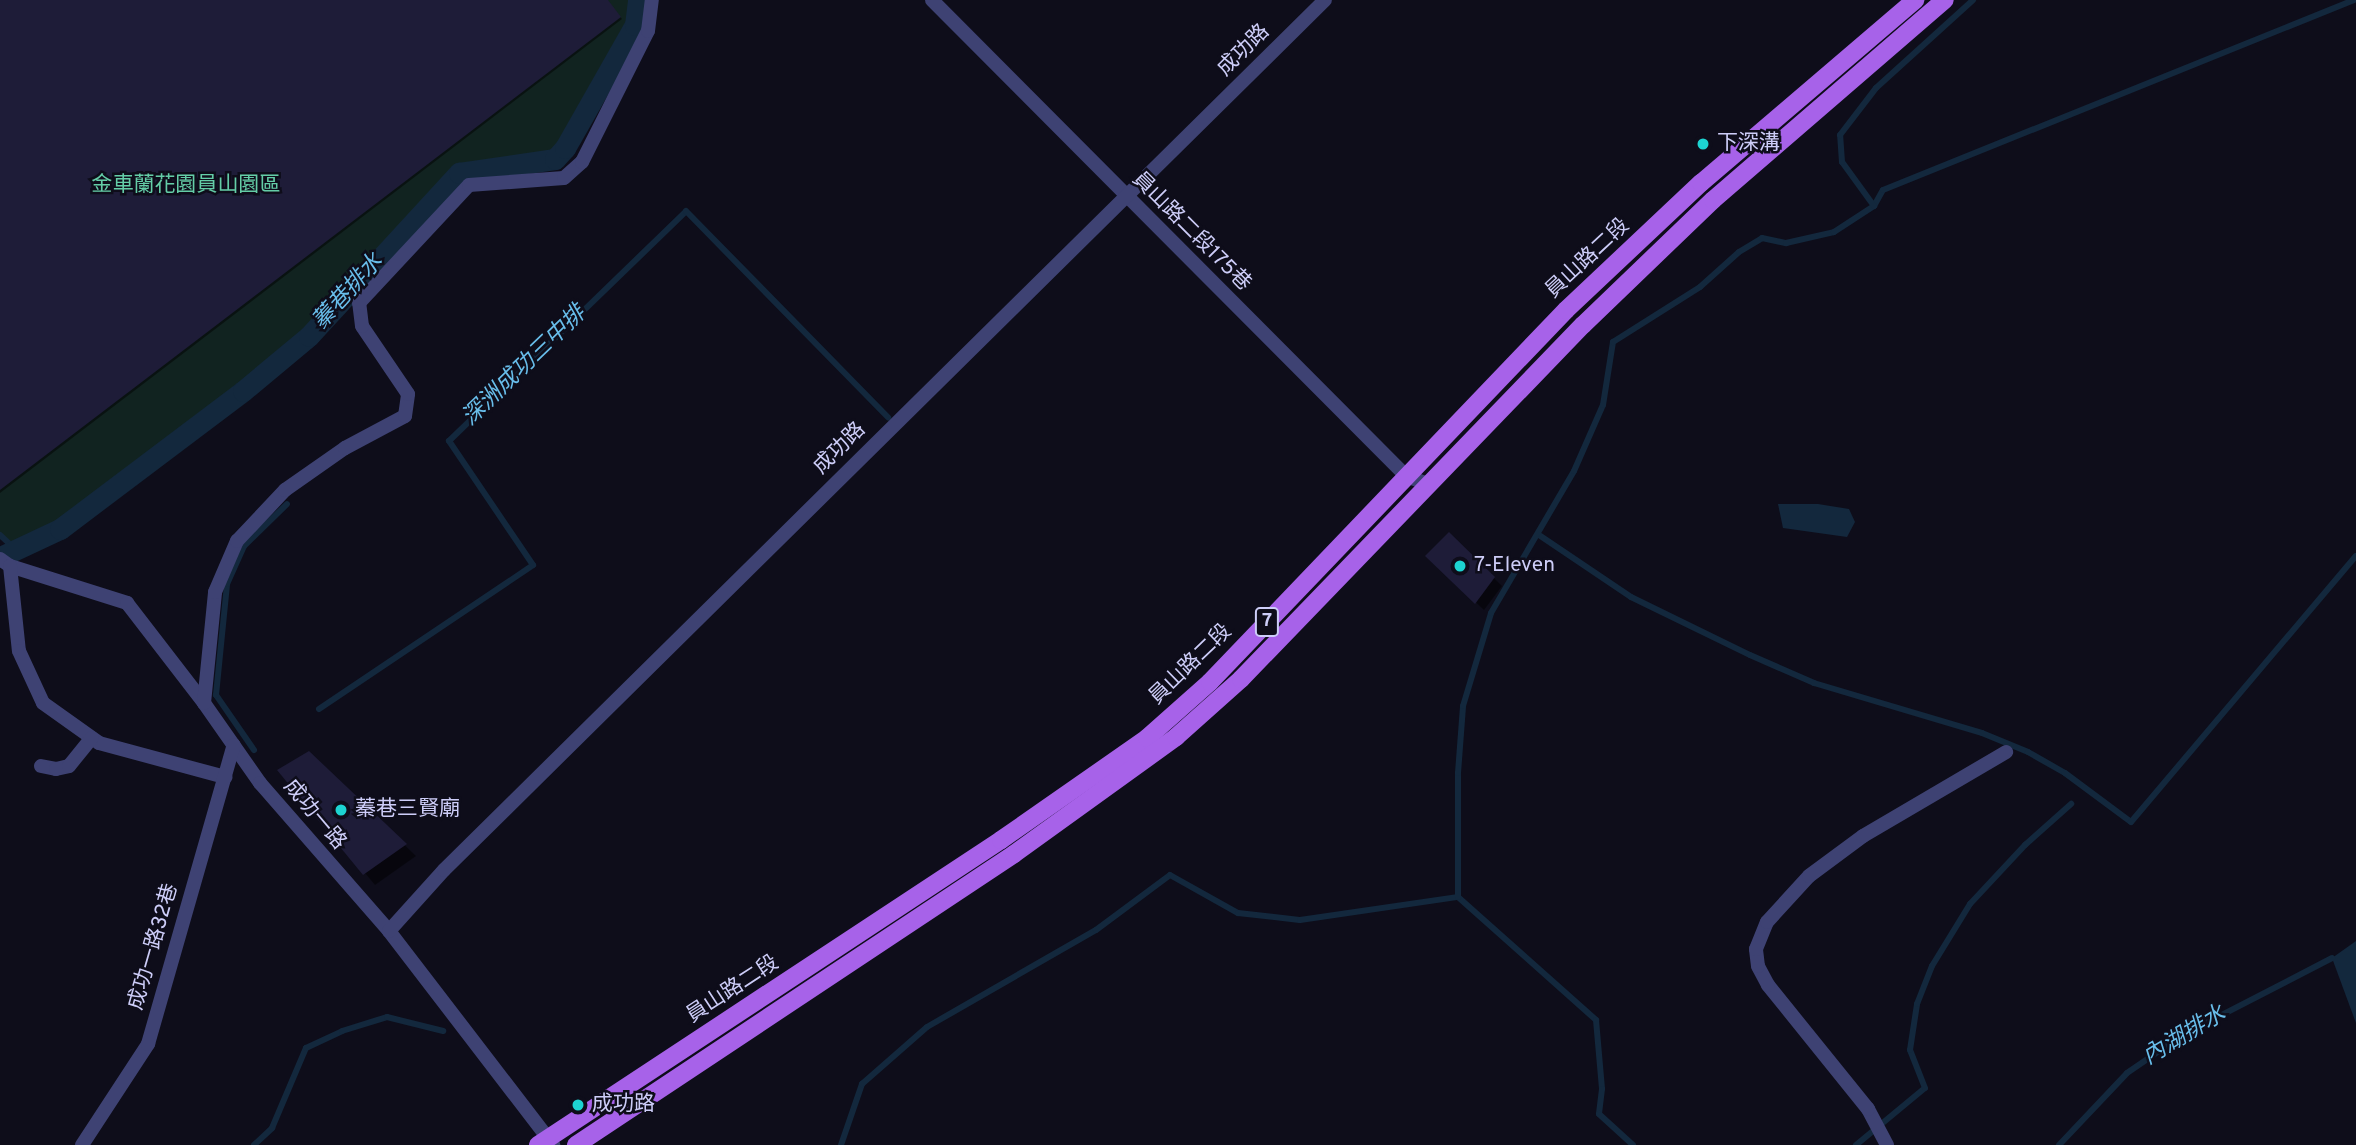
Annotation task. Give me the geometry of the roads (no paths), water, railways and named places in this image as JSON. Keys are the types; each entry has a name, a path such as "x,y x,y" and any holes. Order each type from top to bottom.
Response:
{"main road":[{"name":"員山路二段","path":"547,1143 1001,840 1147,738 1210,682 1566,310 1701,183 1915,0"},
{"name":"員山路二段","path":"576,1145 1014,854 1176,737 1241,679 1583,325 1713,200 1945,0"}],"street":[{"path":"204,702 215,592 237,541 285,490 345,448 405,416 408,394 362,326 359,303 469,185 564,177 582,162 648,31 653,0"},
{"name":"員山路二段175巷","path":"932,0 1406,476 1428,484"},
{"name":"成功路","path":"389,931 454,861 1325,0"},
{"name":"成功一路","path":"225,777 152,760 99,743 43,702 19,651 5,563 127,603 311,845 389,931 547,1143"},
{"path":"41,766 56,769 69,766 92,738"},
{"name":"成功一路32巷","path":"82,1145 148,1044 234,745"},
{"path":"1887,1145 1868,1109 1768,985 1758,966 1756,948 1767,922 1809,877 1863,836 2006,752"}],"water":[{"path":"1778,504 1818,504 1849,509 1855,522 1847,537 1783,528"},
{"path":"2356,941 2356,1023 2332,958"}],"waterway":[{"name":"蓁巷排水","path":"0,557 60,529 243,391 309,336 459,173 555,159 565,148 635,25 638,0"},
{"path":"841,1145 862,1084 927,1027 1096,930 1170,875 1238,913 1300,920 1458,897 1458,773 1463,706 1491,613 1574,471 1603,405 1613,342 1700,287 1739,252 1762,238 1786,243 1834,232 1874,206 1842,162 1840,135 1876,88 1973,0"},
{"path":"1874,206 1883,190 2354,0"},
{"name":"深洲成功三中排","path":"319,709 533,565 449,441 686,211 888,417"},
{"path":"254,750 216,695 227,584 244,546 287,504"},
{"path":"0,535 15,549"},
{"path":"1539,535 1631,597 1750,655 1814,683 1982,733 2028,752 2065,773 2131,822 2356,556"},
{"path":"1856,1145 1925,1088 1910,1050 1917,1004 1932,966 1970,904 2025,845 2071,804"},
{"path":"1458,897 1596,1020 1602,1089 1599,1114 1633,1145"},
{"name":"內湖排水","path":"2059,1145 2127,1073 2181,1036 2332,958"},
{"path":"254,1145 272,1128 306,1048 342,1031 387,1017 443,1031"}],"place":[{"name":"下深溝","path":"1703,144"},
{"name":"7-Eleven","path":"1460,566"},
{"name":"蓁巷三賢廟","path":"341,810"},
{"name":"成功路","path":"578,1105"}],"park label":[{"name":"金車蘭花園員山園區","path":"186,186"}]}
